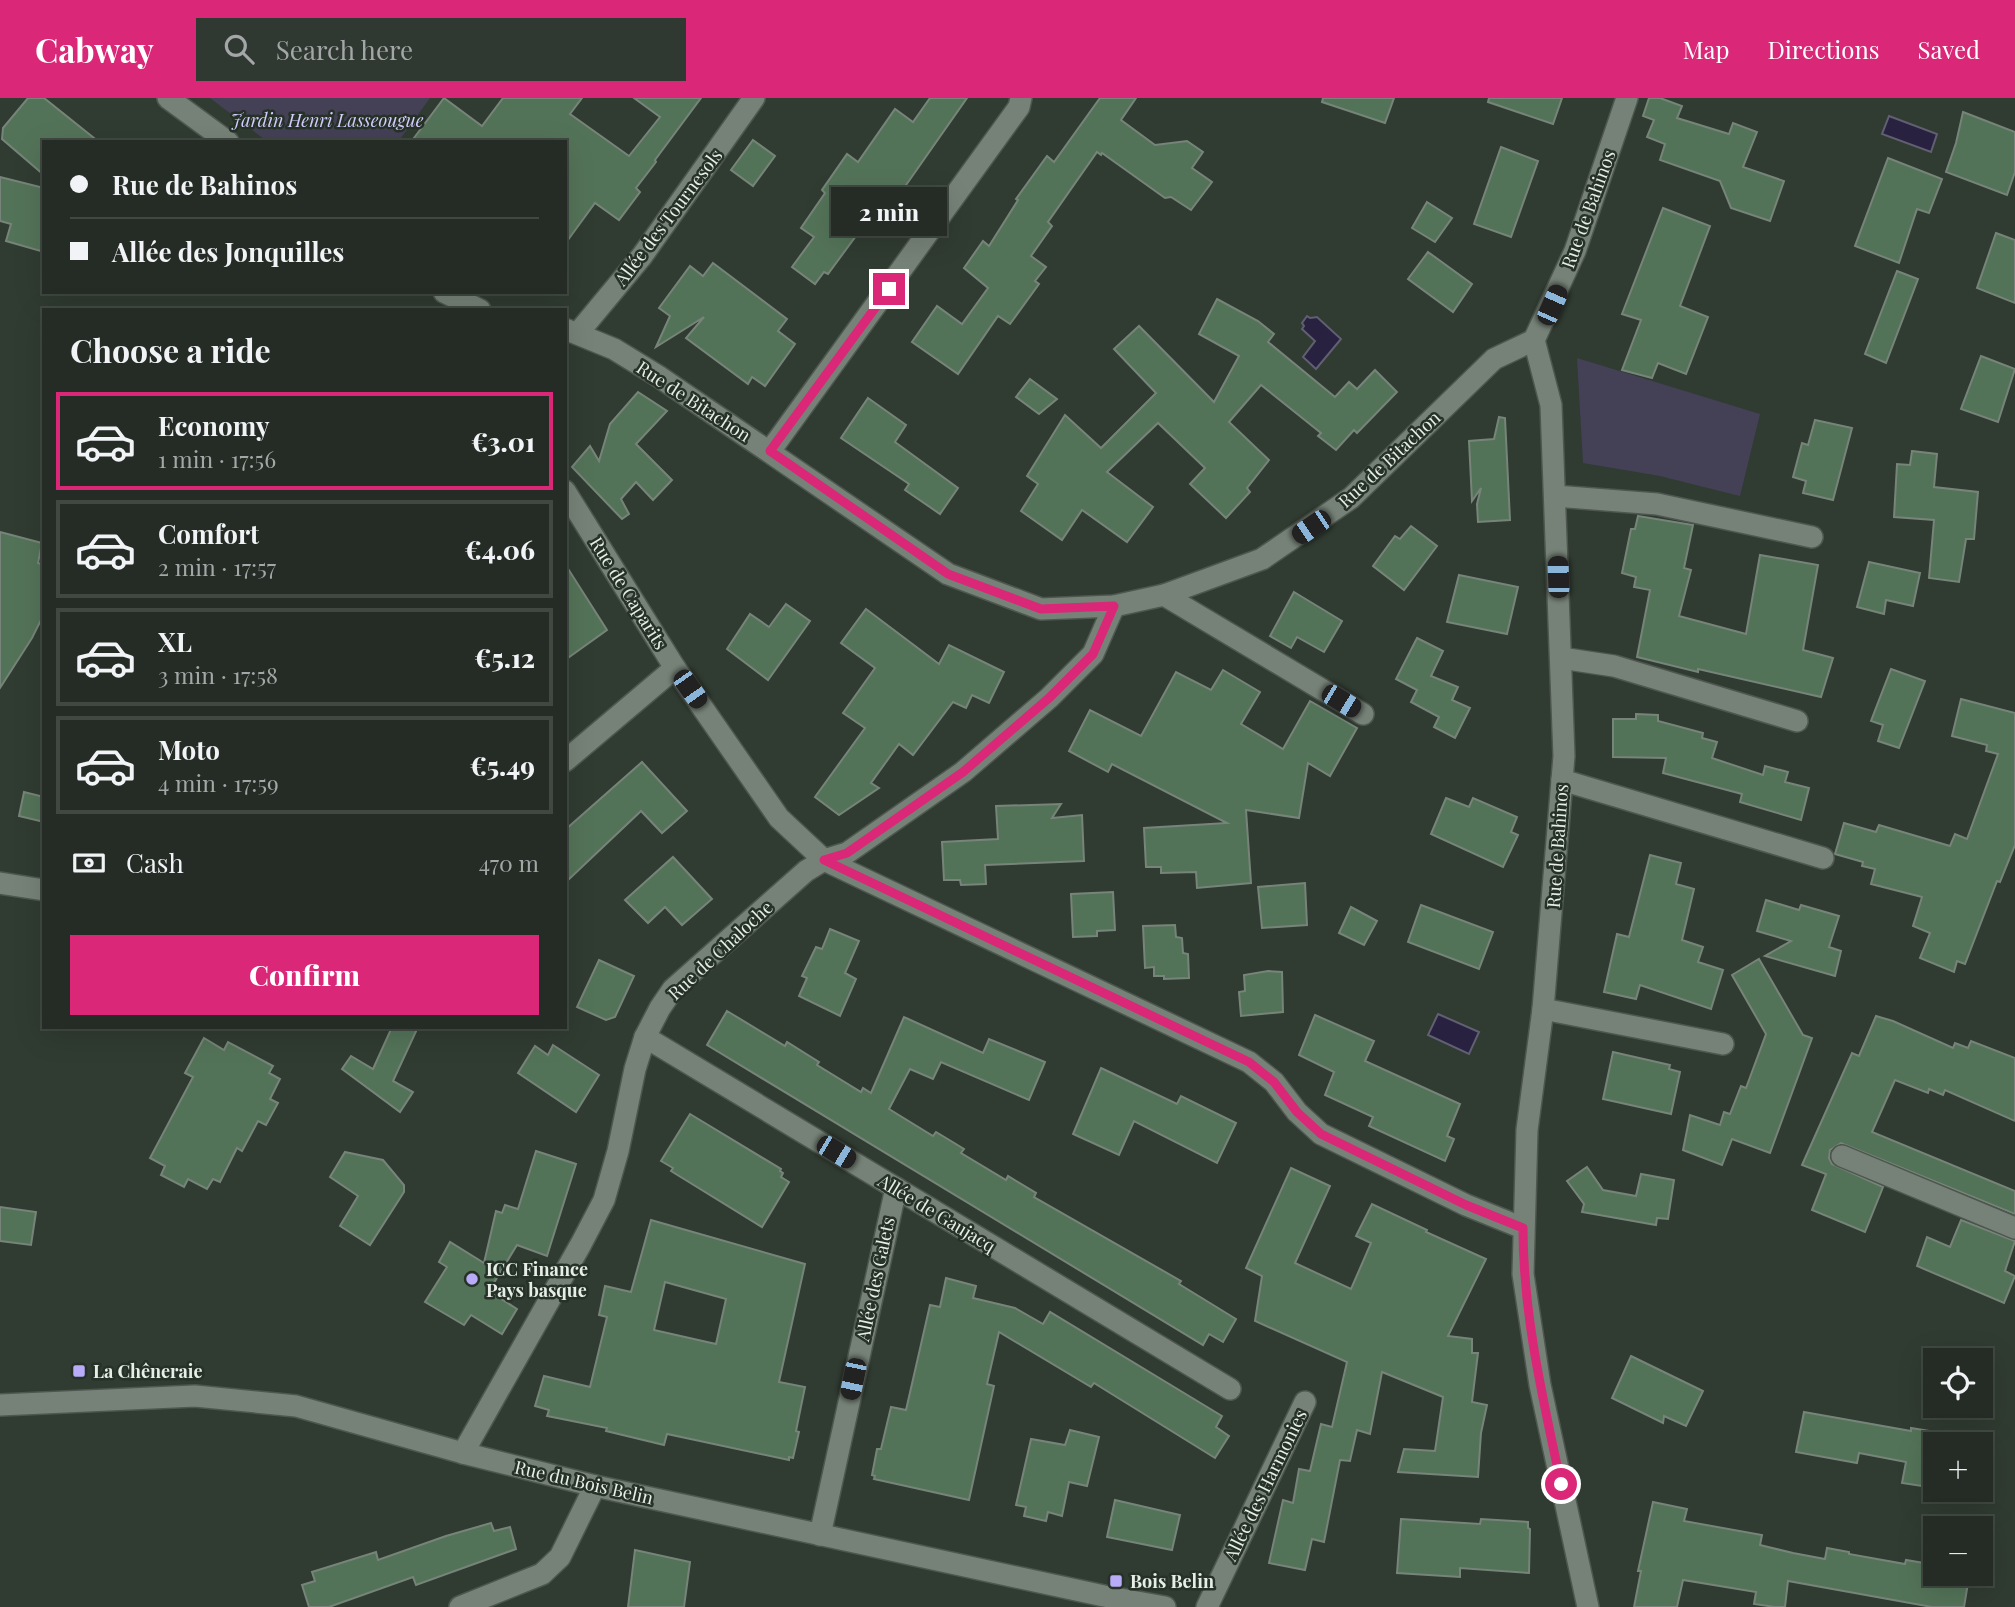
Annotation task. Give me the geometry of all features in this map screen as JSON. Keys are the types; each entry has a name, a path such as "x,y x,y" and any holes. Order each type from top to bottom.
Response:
{"street":[{"path":"168,98 225,140"},
{"name":"Allée des Tournesols","path":"571,331 642,256 754,98"},
{"path":"770,451 938,221 1019,107 1021,98"},
{"name":"Rue de Bahinos","path":"1588,1607 1540,1385 1523,1274 1527,1130 1543,1009 1564,756 1551,405 1534,340 1575,251 1627,98"},
{"path":"448,294 476,308"},
{"name":"Rue de Bitachon","path":"571,331 614,349 658,376 948,574 1041,609 1114,606 1164,595 1262,559 1351,498 1494,359 1534,340"},
{"name":"Rue de Caparits","path":"567,494 675,668 779,818 824,860 1249,1062 1274,1082 1297,1112 1321,1134 1466,1205 1523,1228"},
{"path":"1555,496 1657,504 1812,537"},
{"path":"1164,595 1363,714"},
{"name":"Rue de Chaloche","path":"463,1453 604,1200 645,1037 673,989 806,872 824,860 847,853 963,772 1049,698 1093,654 1114,606"},
{"path":"1561,658 1614,666 1797,720"},
{"path":"567,759 675,668"},
{"path":"1562,780 1822,858"},
{"path":"0,883 42,890"},
{"path":"1543,1009 1723,1044"},
{"name":"Allée de Gaujacq","path":"645,1037 1230,1389"},
{"path":"1842,1156 2015,1228"},
{"name":"Allée des Galets","path":"820,1535 895,1188"},
{"name":"Rue du Bois Belin","path":"0,1405 195,1396 259,1401 320,1412 463,1453 595,1486 1104,1597 1165,1607"},
{"name":"Allée des Harmonies","path":"1207,1607 1305,1402"},
{"path":"460,1607 542,1574 561,1557 595,1486"}],"green space":[{"name":"Jardin Henri Lasseougue","path":"210,98 430,98 399,140 265,140"},
{"path":"1577,358 1760,414 1740,496 1660,476 1583,463"}],"shaded area":[{"path":"1889,116 1937,134 1931,152 1882,134"},
{"path":"1307,316 1317,317 1341,339 1316,369 1303,357 1315,341 1302,329 1302,323"},
{"path":"1438,1014 1479,1032 1469,1054 1428,1035"}],"building":[{"path":"28,98 44,98 96,140 42,140 42,173 2,139 3,128"},
{"path":"444,98 482,126 503,98 582,98 570,114 629,156 660,117 634,98 701,98 636,188 640,192 619,220 595,203 567,241 567,140 412,140"},
{"path":"930,98 967,98 890,208 881,202 828,274 824,272 815,284 792,267 814,237 801,228 825,193 822,190 847,154 858,162 895,109 913,122"},
{"path":"1100,98 1136,98 1121,120 1155,145 1187,141 1203,152 1192,168 1212,182 1191,210 1171,197 1165,198 1097,152 1048,222 1052,226 1031,256 1046,267 1035,281 1039,284 1010,324 998,316 958,374 912,342 937,306 962,324 988,288 964,268 983,241 989,246 1018,200 1016,199 1047,156 1054,162"},
{"path":"1323,98 1394,98 1385,123 1322,102"},
{"path":"1489,98 1562,98 1553,124 1488,102"},
{"path":"1649,98 1660,98 1682,106 1677,118 1729,134 1733,123 1757,132 1743,167 1784,181 1770,221 1731,208 1720,181 1660,160 1665,144 1647,137 1654,120 1643,116"},
{"path":"1963,112 2015,132 2015,172 2007,195 1946,172"},
{"path":"753,140 775,156 753,186 731,170"},
{"path":"1501,147 1538,161 1511,237 1474,224"},
{"path":"1888,158 1942,179 1929,213 1917,209 1899,263 1855,246"},
{"path":"0,177 42,188 42,251 6,241 11,224 0,221"},
{"path":"1427,202 1452,218 1435,242 1412,228"},
{"path":"1663,208 1710,226 1680,306 1708,317 1686,374 1658,363 1652,378 1622,370 1641,320 1622,314"},
{"path":"1996,233 2015,240 2015,303 1977,288"},
{"path":"1428,252 1472,284 1453,312 1408,279"},
{"path":"713,263 787,319 778,331 795,344 765,386 752,377 748,384 686,338 704,317 656,347 670,316 659,308 690,266 703,276"},
{"path":"1897,271 1918,279 1886,363 1865,354"},
{"path":"1217,299 1258,321 1274,334 1268,342 1335,397 1349,382 1357,389 1375,370 1397,392 1357,433 1354,430 1336,450 1318,436 1321,433 1261,385 1229,422 1269,460 1247,488 1250,492 1226,518 1190,484 1205,468 1158,423 1107,472 1153,507 1127,542 1082,510 1062,540 1021,511 1038,484 1027,476 1065,415 1101,448 1156,393 1114,349 1139,326 1214,402 1239,356 1199,334"},
{"path":"1981,356 2015,369 1998,422 1961,409"},
{"path":"1030,379 1057,399 1039,414 1016,397"},
{"path":"638,392 667,411 636,444 672,480 653,500 636,482 621,499 629,514 622,519 572,467 590,446 599,461 610,424"},
{"path":"868,398 906,425 895,442 958,488 940,514 905,490 909,484 841,438"},
{"path":"1499,417 1505,418 1510,520 1478,522 1477,504 1481,488 1472,501 1469,441 1494,439"},
{"path":"1815,420 1852,428 1833,500 1803,493 1806,481 1793,477 1802,443 1808,445"},
{"path":"1912,451 1937,454 1934,487 1978,492 1974,539 1966,539 1959,582 1929,578 1934,520 1894,517 1897,464 1910,465"},
{"path":"1638,516 1693,525 1684,568 1691,570 1679,616 1746,634 1760,555 1818,565 1803,650 1833,658 1821,697 1637,657 1650,590 1634,587 1636,577 1622,573 1631,529 1635,529"},
{"path":"1411,526 1437,546 1404,590 1373,566 1395,536 1400,539"},
{"path":"0,532 42,543 38,563 42,564 42,618 0,688"},
{"path":"1869,562 1920,573 1913,606 1886,600 1884,614 1857,607"},
{"path":"567,567 607,630 567,659"},
{"path":"1459,575 1518,587 1507,634 1447,622"},
{"path":"1294,592 1342,621 1324,652 1297,637 1291,648 1270,636"},
{"path":"786,604 810,621 768,680 727,649 750,614 769,627"},
{"path":"866,609 939,664 949,645 1004,672 989,703 972,695 966,708 953,702 913,755 899,744 871,783 879,788 839,815 815,797 865,728 843,713 875,668 841,643"},
{"path":"1417,638 1443,651 1431,676 1458,687 1452,700 1470,708 1455,738 1434,727 1439,717 1411,702 1417,690 1396,679"},
{"path":"1891,669 1925,681 1899,748 1878,741 1883,725 1871,721"},
{"path":"1223,670 1260,692 1241,724 1283,749 1310,701 1357,728 1330,776 1308,763 1299,818 1246,810 1251,883 1197,888 1196,872 1161,873 1161,867 1146,867 1144,828 1227,823 1112,764 1108,772 1069,751 1090,710 1141,736 1176,672 1211,690"},
{"path":"1961,699 2015,713 2015,845 2000,882 1997,881 1965,964 1957,961 1954,972 1920,958 1930,933 1913,926 1922,897 1871,884 1875,869 1862,866 1863,862 1835,854 1844,823 1876,832 1879,825 1950,846 1955,834 1967,839 1998,754 1986,751 1987,745 1952,736"},
{"path":"1636,714 1658,715 1658,721 1703,733 1702,738 1717,742 1712,758 1763,775 1765,766 1788,772 1785,782 1809,788 1801,820 1740,802 1742,794 1663,773 1666,758 1613,757 1613,719 1636,719"},
{"path":"642,762 687,811 662,833 641,811 567,881 567,828"},
{"path":"24,792 42,796 42,822 19,816"},
{"path":"1446,798 1469,807 1473,798 1517,817 1511,832 1518,835 1503,867 1431,834"},
{"path":"1061,804 1052,818 1082,815 1084,861 985,865 986,884 961,885 960,880 944,880 942,842 998,839 996,806"},
{"path":"1650,855 1681,863 1676,884 1694,889 1682,940 1703,947 1698,962 1723,970 1711,1009 1640,985 1636,999 1604,992 1617,934 1629,937"},
{"path":"673,857 712,899 682,925 665,907 648,923 625,900"},
{"path":"1305,883 1307,925 1262,928 1258,887"},
{"path":"1113,892 1115,930 1097,931 1097,936 1073,937 1071,894"},
{"path":"1766,900 1799,910 1801,905 1839,916 1829,947 1841,951 1835,976 1765,956 1791,941 1757,931"},
{"path":"1421,905 1493,932 1479,969 1408,942"},
{"path":"1351,907 1377,921 1364,945 1339,933"},
{"path":"1175,925 1176,937 1182,938 1183,953 1188,954 1189,978 1164,979 1164,976 1154,976 1154,967 1145,968 1143,926"},
{"path":"830,929 859,941 845,973 856,979 840,1016 799,996 807,978 802,976 816,947 822,949"},
{"path":"1759,959 1803,1035 1812,1038 1770,1153 1732,1139 1722,1165 1683,1150 1690,1115 1720,1125 1724,1112 1730,1114 1741,1086 1746,1088 1766,1034 1732,975"},
{"path":"599,960 634,976 615,1017 606,1020 577,1007"},
{"path":"1282,972 1283,1012 1241,1016 1239,992 1245,991 1244,975"},
{"path":"727,1011 785,1046 787,1042 819,1062 817,1065 861,1092 863,1088 871,1093 904,1017 983,1053 989,1039 1045,1062 1029,1100 941,1062 933,1079 910,1069 889,1109 933,1136 936,1132 951,1141 964,1149 961,1153 1006,1180 1008,1176 1036,1193 1034,1197 1181,1281 1179,1284 1236,1319 1223,1342 1209,1334 1203,1345 707,1045"},
{"path":"1315,1015 1374,1041 1365,1061 1460,1104 1447,1136 1454,1139 1445,1161 1369,1126 1373,1117 1325,1095 1334,1072 1299,1055"},
{"path":"1876,1016 1953,1048 1955,1043 1968,1048 1971,1041 2015,1058 2015,1121 1945,1090 1943,1095 1929,1089 1928,1093 1895,1080 1872,1132 2015,1191 2015,1214 1841,1143 1830,1150 1829,1158 1832,1164 1883,1187 1865,1232 1812,1210 1826,1174 1802,1165 1852,1053 1859,1056"},
{"path":"391,1029 417,1029 393,1081 413,1092 400,1112 342,1069 351,1056 373,1069"},
{"path":"204,1038 224,1050 228,1042 273,1066 269,1073 280,1079 270,1099 278,1103 266,1125 258,1121 242,1151 237,1148 220,1182 213,1179 207,1189 188,1179 184,1187 161,1175 165,1166 150,1158 193,1077 185,1073"},
{"path":"553,1045 599,1075 576,1112 518,1073 535,1046 548,1055"},
{"path":"1613,1052 1670,1065 1669,1069 1680,1072 1671,1114 1603,1099"},
{"path":"1101,1068 1177,1104 1181,1096 1236,1123 1217,1163 1134,1121 1119,1155 1073,1134"},
{"path":"690,1114 781,1169 781,1177 789,1182 762,1227 671,1171 673,1168 661,1161"},
{"path":"536,1151 576,1164 547,1256 517,1245 489,1291 517,1309 502,1334 471,1315 464,1325 425,1302 447,1267 439,1262 450,1242 484,1263 496,1211 502,1213 505,1205 518,1209"},
{"path":"345,1152 383,1160 404,1185 404,1192 370,1245 340,1226 358,1196 330,1177"},
{"path":"1587,1167 1603,1190 1636,1196 1641,1174 1674,1180 1668,1219 1657,1218 1656,1225 1582,1212 1584,1204 1567,1181"},
{"path":"1291,1168 1330,1186 1295,1263 1351,1289 1371,1243 1356,1236 1372,1204 1486,1259 1448,1336 1472,1339 1472,1353 1478,1353 1472,1402 1487,1405 1481,1433 1478,1477 1398,1472 1404,1449 1435,1451 1443,1397 1382,1372 1370,1434 1357,1430 1350,1461 1340,1460 1324,1542 1312,1539 1305,1570 1269,1563 1283,1500 1293,1503 1299,1469 1310,1471 1321,1424 1332,1427 1347,1362 1255,1321 1262,1276 1246,1268"},
{"path":"0,1207 36,1212 31,1245 0,1241"},
{"path":"651,1220 805,1264 779,1382 805,1387 793,1458 789,1457 789,1460 667,1434 664,1445 606,1431 607,1428 547,1416 549,1410 535,1406 544,1376 590,1387 607,1317 599,1315 605,1286 631,1292","holes":["665,1282 726,1299 716,1344 654,1330"]},
{"path":"1961,1220 2015,1241 2005,1271 2015,1276 2004,1303 1917,1266 1927,1237 1950,1247"},
{"path":"946,1278 976,1286 973,1298 1015,1308 1043,1324 1050,1312 1222,1416 1216,1427 1229,1436 1215,1458 1094,1383 1091,1387 999,1332 987,1384 994,1386 969,1500 874,1479 875,1476 872,1475 877,1449 881,1449 891,1407 906,1410 930,1305 940,1307"},
{"path":"1631,1356 1703,1391 1686,1426 1664,1416 1663,1423 1612,1398"},
{"path":"1804,1412 1911,1431 1911,1428 1936,1432 1923,1432 1923,1486 1902,1483 1906,1462 1859,1453 1857,1463 1796,1452"},
{"path":"1070,1430 1099,1437 1087,1486 1069,1482 1062,1516 1048,1512 1046,1521 1024,1516 1026,1507 1016,1505 1031,1439 1065,1445"},
{"path":"1115,1500 1180,1515 1172,1550 1107,1537"},
{"path":"1653,1502 1687,1509 1684,1521 1762,1535 1760,1545 1825,1559 1827,1548 1905,1564 1906,1560 1923,1563 1923,1586 1968,1586 1964,1607 1932,1607 1788,1581 1785,1607 1775,1607 1754,1604 1756,1592 1683,1580 1677,1607 1634,1607 1641,1571 1638,1571"},
{"path":"1401,1519 1480,1524 1481,1519 1528,1522 1529,1573 1460,1568 1460,1577 1397,1573"},
{"path":"491,1523 494,1531 510,1527 516,1549 416,1585 413,1577 329,1607 309,1607 302,1585 315,1581 312,1572 376,1552 378,1560"},
{"path":"635,1550 690,1562 684,1607 628,1607"}],"place":[{"name":"ICC Finance Pays basque","path":"472,1279"},
{"name":"La Chêneraie","path":"79,1371"},
{"name":"Bois Belin","path":"1116,1581"}],"route":[{"path":"889,289 770,451 948,574 1041,609 1114,606 1093,654 1049,698 963,772 847,853 824,860 1249,1062 1274,1082 1297,1112 1321,1134 1466,1205 1523,1228 1523,1274 1529,1317 1561,1484"}]}
